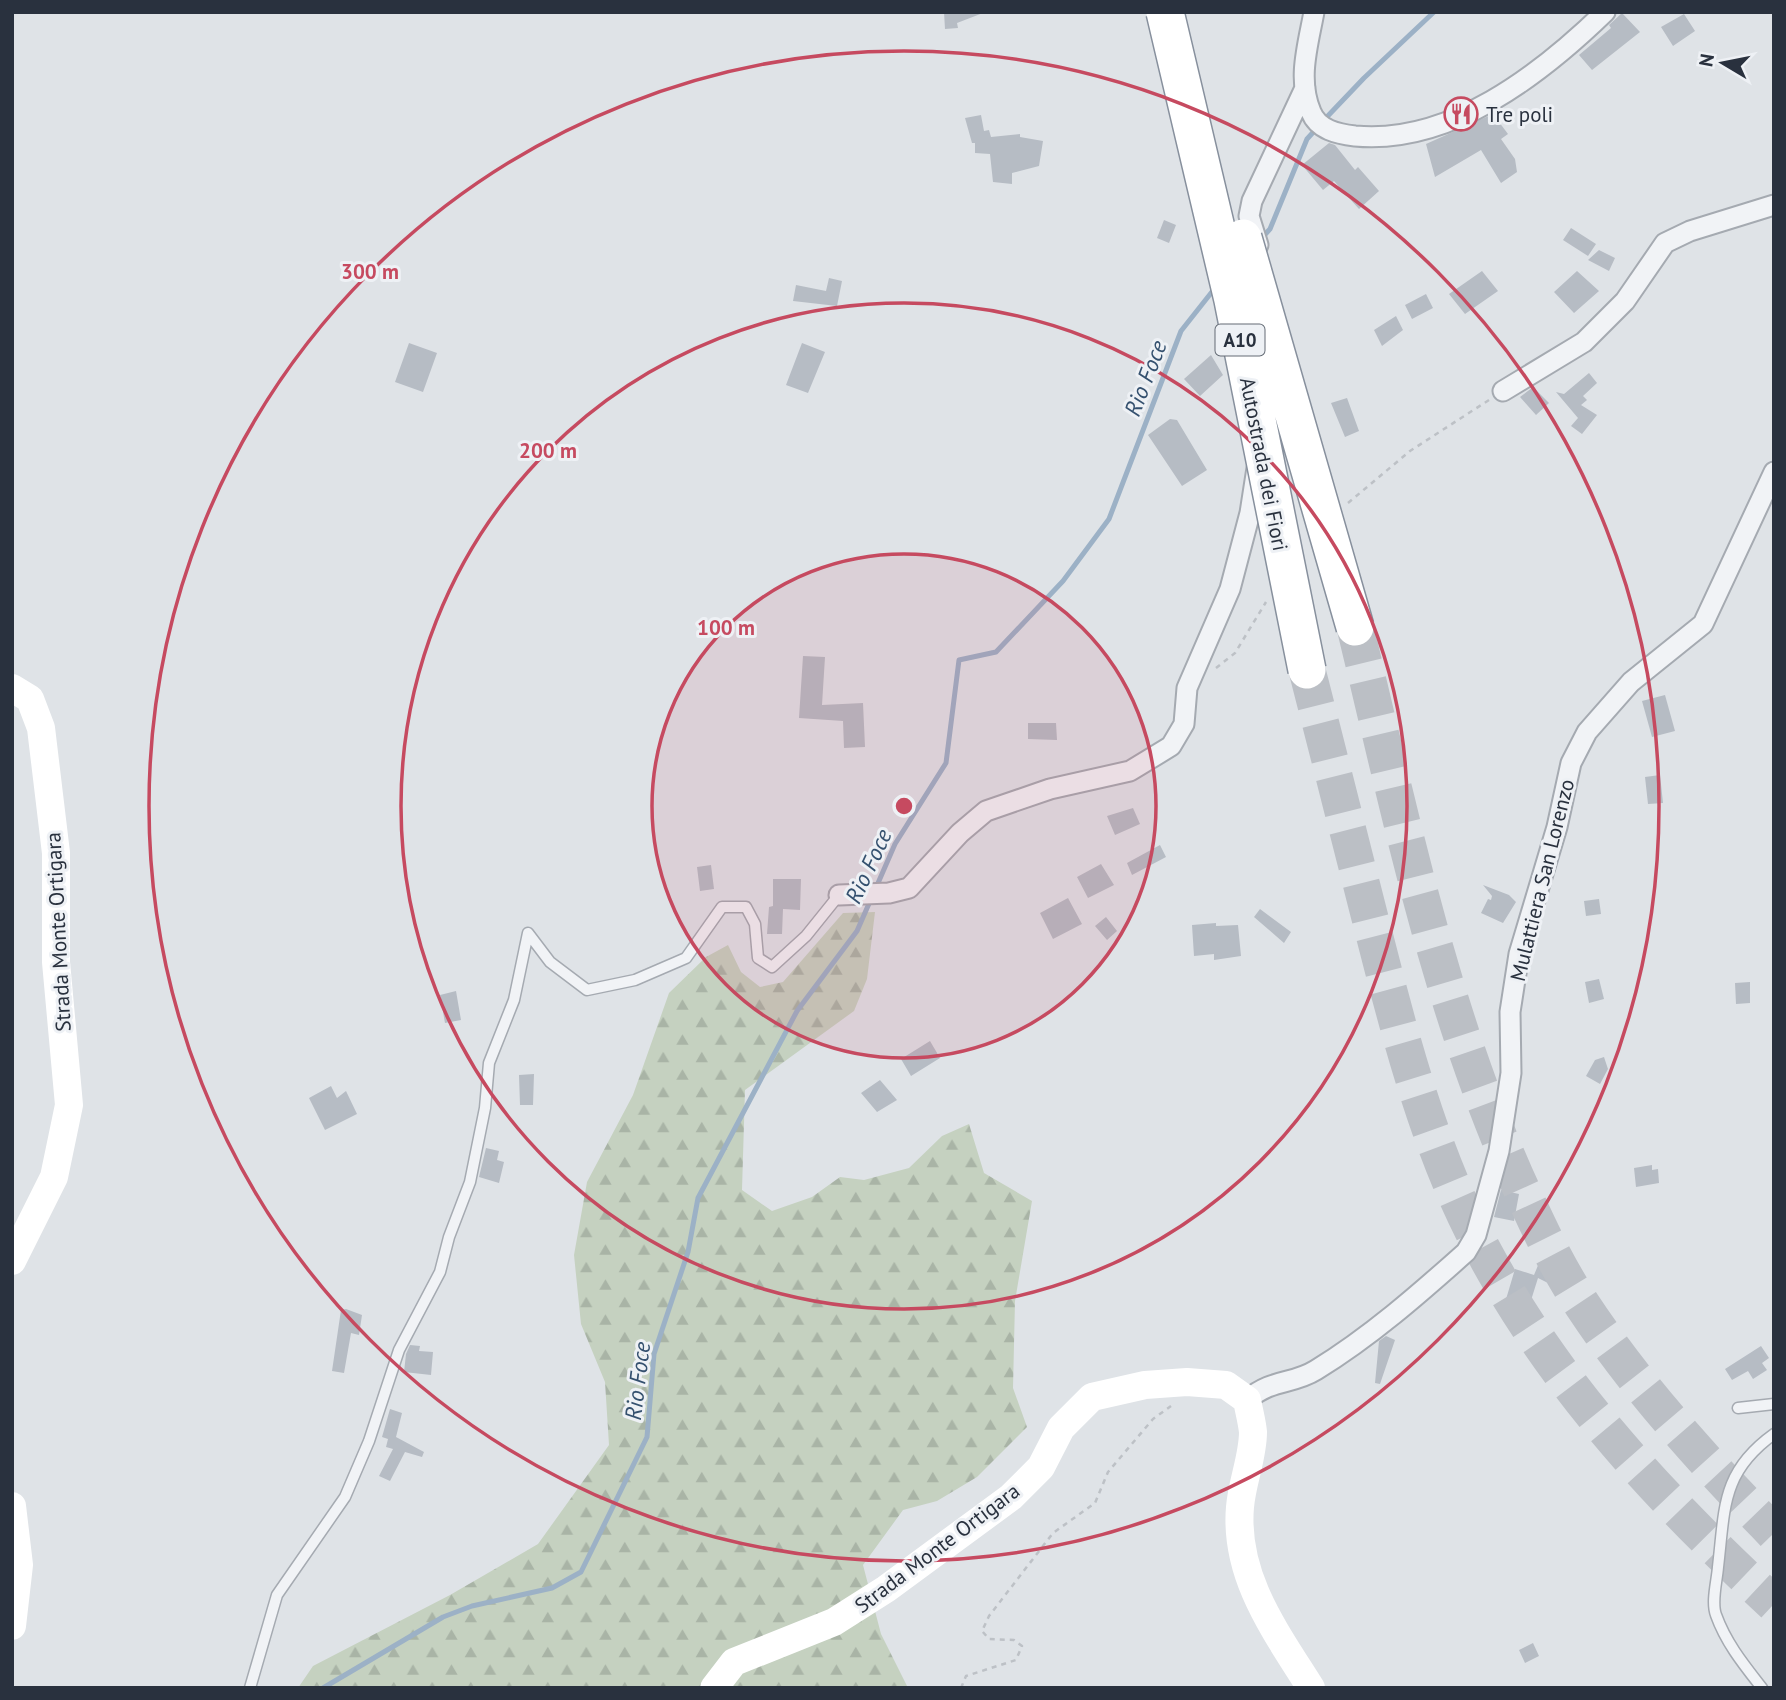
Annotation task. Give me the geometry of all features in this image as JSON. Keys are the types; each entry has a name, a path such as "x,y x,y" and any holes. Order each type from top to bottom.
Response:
{"highway":[{"name":"Autostrada dei Fiori","path":"1164,12 1233,300 1307,670"},
{"name":"Autostrada dei Fiori","path":"1188,12 1252,271 1354,628"}],"main road":[{"name":"Strada Monte Ortigara","path":"12,688 30,699 41,728 56,853 56,962 69,1105 64,1142 54,1177 12,1261"},
{"name":"Strada Monte Ortigara","path":"714,1688 734,1662 835,1622 886,1589 1011,1497 1041,1467 1061,1428 1092,1397 1145,1385 1187,1382 1226,1385 1247,1401"},
{"path":"1247,1401 1253,1433 1240,1507 1240,1544 1250,1581 1262,1610 1311,1688"},
{"path":"12,1506 19,1565 12,1626"}],"street":[{"path":"1314,12 1303,73 1312,114 1333,134 1398,136 1437,128 1548,64 1605,12"},
{"path":"839,895 889,893 909,888 960,833 986,811 1050,789 1130,771 1171,746 1184,724 1187,688 1230,589 1250,513 1273,356 1273,295 1249,216 1252,201 1305,88"},
{"path":"1503,391 1584,342 1625,301 1665,243 1690,231 1774,205"},
{"name":"Mulattiera San Lorenzo","path":"1247,1401 1264,1387 1313,1372 1372,1331 1466,1252 1476,1235 1499,1151 1511,1073 1510,1012 1520,954 1557,827 1571,763 1587,732 1631,682 1703,624 1774,472"}],"lane":[{"path":"250,1688 277,1595 345,1497 369,1441 399,1350 440,1272 449,1237 470,1182 485,1108 489,1063 514,1000 528,933 550,962 587,990 635,980 686,958 722,907 746,906 755,924 758,958 772,967 806,936 839,895"},
{"path":"1738,1408 1774,1404"},
{"path":"1762,1688 1730,1645 1714,1612 1724,1502 1739,1468 1756,1447 1774,1434"}],"path":[{"path":"961,1688 966,1676 1016,1660 1022,1646 1014,1640 989,1639 982,1630 1001,1598 1053,1533 1094,1503 1108,1472 1153,1419 1211,1384"}],"green space":[{"path":"875,912 867,979 854,1011 745,1090 742,1190 772,1211 812,1197 840,1177 864,1180 909,1168 942,1136 969,1124 984,1173 1032,1201 1015,1301 1013,1388 1027,1427 977,1477 937,1501 903,1510 863,1565 881,1634 908,1688 298,1688 313,1666 450,1595 538,1544 609,1445 605,1382 581,1324 574,1255 587,1182 633,1095 669,993 706,957 728,945 741,972 760,987 783,982 843,913"}],"building":[{"path":"944,12 983,13 957,23 958,28 945,29"},
{"path":"1622,13 1640,32 1592,70 1579,55 1611,28 1609,25"},
{"path":"1684,14 1695,31 1673,46 1661,27"},
{"path":"1493,114 1508,134 1501,139 1515,159 1517,172 1501,183 1481,150 1435,177 1426,144"},
{"path":"981,115 984,131 989,130 991,137 1020,134 1020,137 1043,141 1039,166 1012,173 1012,184 993,182 990,154 975,153 975,143 972,143 965,118"},
{"path":"1329,143 1335,145 1355,170 1358,167 1379,191 1359,209 1334,181 1323,190 1302,165"},
{"path":"1164,220 1176,225 1169,243 1157,238"},
{"path":"1571,228 1596,244 1588,256 1563,240"},
{"path":"1599,250 1615,258 1609,271 1588,260"},
{"path":"1482,271 1498,291 1465,314 1449,294"},
{"path":"1577,271 1599,291 1574,313 1554,292"},
{"path":"829,278 842,281 837,306 793,301 796,285 826,291"},
{"path":"1426,294 1433,308 1412,319 1405,305"},
{"path":"1396,316 1403,330 1382,346 1374,330"},
{"path":"409,343 437,353 423,392 395,382"},
{"path":"802,343 825,352 808,393 786,385"},
{"path":"1211,355 1223,375 1200,396 1184,379"},
{"path":"1589,373 1597,383 1583,396 1587,400 1581,405 1597,415 1582,434 1571,426 1578,418 1556,392 1564,394"},
{"path":"1533,387 1549,403 1536,415 1520,397"},
{"path":"1347,398 1359,431 1345,437 1331,403"},
{"path":"1170,419 1177,420 1207,470 1182,486 1148,435"},
{"path":"803,656 825,657 822,705 863,703 865,747 844,748 843,721 799,718"},
{"path":"1665,695 1675,731 1652,737 1642,701"},
{"path":"1028,723 1056,723 1057,740 1028,739"},
{"path":"1660,775 1663,803 1648,804 1645,777"},
{"path":"1133,808 1140,824 1115,835 1107,816"},
{"path":"1160,845 1166,857 1132,875 1127,863"},
{"path":"1101,864 1114,885 1088,898 1077,877"},
{"path":"711,865 714,889 700,891 697,867"},
{"path":"773,879 801,879 800,910 783,909 782,934 767,934 769,907 773,906"},
{"path":"1483,885 1509,895 1516,902 1503,923 1481,913 1492,896"},
{"path":"1068,898 1082,924 1053,939 1040,913"},
{"path":"1599,899 1601,914 1586,916 1584,901"},
{"path":"1260,909 1291,932 1284,943 1254,917"},
{"path":"1106,917 1117,931 1107,940 1095,926"},
{"path":"1216,923 1216,926 1238,925 1241,956 1214,960 1214,954 1194,956 1192,925"},
{"path":"1599,979 1604,999 1589,1003 1585,982"},
{"path":"1750,982 1750,1003 1736,1004 1735,983"},
{"path":"456,991 461,1020 445,1023 440,995"},
{"path":"930,1041 940,1058 911,1076 901,1059"},
{"path":"1604,1057 1608,1069 1600,1084 1586,1076 1595,1060"},
{"path":"534,1074 533,1105 520,1105 519,1075"},
{"path":"880,1080 897,1100 877,1112 861,1093"},
{"path":"331,1086 337,1098 346,1091 357,1114 325,1130 309,1098"},
{"path":"486,1148 499,1151 497,1160 504,1162 499,1183 479,1177"},
{"path":"1652,1165 1652,1170 1658,1169 1659,1183 1636,1187 1634,1168"},
{"path":"1501,1190 1519,1194 1514,1221 1494,1217"},
{"path":"1539,1263 1556,1270 1550,1284 1538,1278 1527,1313 1504,1306 1515,1269 1534,1275"},
{"path":"346,1309 362,1315 359,1335 351,1333 344,1373 332,1371 341,1310"},
{"path":"1386,1336 1395,1340 1380,1384 1375,1383 1379,1341"},
{"path":"410,1345 420,1346 419,1351 433,1352 431,1375 404,1372"},
{"path":"1761,1346 1769,1358 1762,1363 1767,1370 1753,1379 1748,1371 1732,1380 1725,1369"},
{"path":"390,1409 402,1413 396,1437 424,1452 422,1457 405,1452 390,1481 379,1476 393,1449 386,1447 388,1439 382,1437"},
{"path":"1533,1643 1539,1656 1525,1663 1519,1650"}],"waterway":[{"name":"Rio Foce","path":"1323,121 1434,12"},
{"name":"Rio Foce","path":"1260,240 1270,229 1307,139 1317,128"},
{"name":"Rio Foce","path":"875,890 895,844 946,763 959,660 996,652 1063,581 1109,519 1181,331 1215,288"},
{"name":"Rio Foce","path":"323,1688 443,1617 472,1606 552,1588 581,1572 647,1437 654,1354 688,1252 698,1198 797,1011 857,931 871,899"}],"tunnel":[{"path":"1355,627 1405,836 1442,974 1488,1109 1530,1209 1573,1291 1604,1337 1649,1396 1774,1533"},
{"path":"1307,670 1406,1054 1448,1177 1466,1216 1514,1304 1579,1397 1653,1483 1732,1565 1774,1604"}],"place":[{"name":"Tre poli","path":"1461,114"}]}
